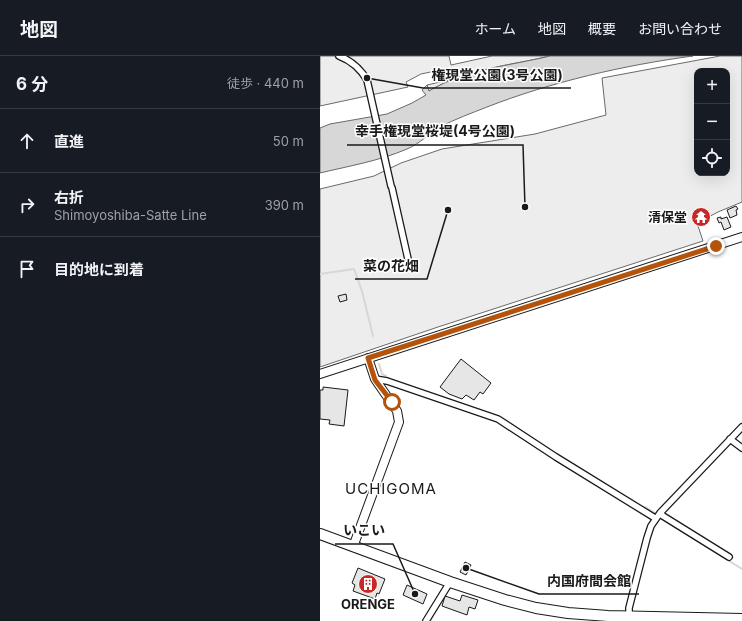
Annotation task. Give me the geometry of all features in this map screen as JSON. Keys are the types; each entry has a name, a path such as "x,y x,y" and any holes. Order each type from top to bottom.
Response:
{"highway":[{"path":"320,534 450,582 523,605 568,617 629,616 742,619"}],"main road":[{"path":"320,374 742,237"},
{"path":"353,547 398,422 397,411 375,380 368,358"}],"street":[{"path":"339,56 346,59 361,71 367,80 408,259"},
{"path":"375,380 387,381 498,419 556,457 655,518"},
{"path":"629,616 629,608 647,538 655,518 742,427"},
{"path":"730,439 742,448"},
{"path":"660,513 729,558"},
{"path":"426,621 450,582"}],"shaded area":[{"path":"320,56 449,56 451,65 492,56 550,56 472,73 429,91 427,85 449,80 445,69 421,74 406,82 408,87 320,106"},
{"path":"550,56 693,56 641,64 562,82 511,98 452,121 440,127 412,147 386,157 320,173 320,128 330,124 387,114 426,95 422,90 427,85 429,91 473,73"},
{"path":"720,56 742,56 742,202 697,223 703,241 320,367 320,189 374,176 401,163 442,149 535,134 606,115 602,78"}],"building":[{"path":"736,206 738,209 736,210 737,215 730,218 727,210"},
{"path":"721,217 721,219 727,217 731,227 724,230 721,222 719,223 717,218"},
{"path":"346,294 347,300 340,302 338,296"},
{"path":"461,359 491,383 483,394 480,392 474,400 466,395 462,399 449,394 440,387"},
{"path":"323,387 348,390 344,426 329,424 330,420 320,419 320,390 323,390"},
{"path":"465,562 471,565 466,575 460,572"},
{"name":"ORENGE","path":"358,568 385,579 379,594 377,593 375,599 353,591 355,585 352,583"},
{"path":"407,585 427,594 423,604 403,595"},
{"path":"462,595 478,600 475,609 469,607 467,615 442,606 445,596 460,601"}],"waterway":[{"path":"320,274 354,269 362,291 373,336"},
{"path":"379,364 382,374 386,376"},
{"path":"645,507 655,513"},
{"path":"662,519 742,569"}],"place":[{"name":"権現堂公園(3号公園)","path":"367,78"},
{"name":"幸手権現堂桜堤(4号公園)","path":"525,207"},
{"name":"菜の花畑","path":"448,210"},
{"name":"清保堂","path":"701,217"},
{"name":"内国府間会館","path":"466,568"},
{"name":"ORENGE","path":"368,584"},
{"name":"いこい","path":"415,594"}],"district":[{"name":"UCHIGOMA","path":"391,488"}],"route":[{"path":"392,402 375,380 368,358 716,246"}]}
